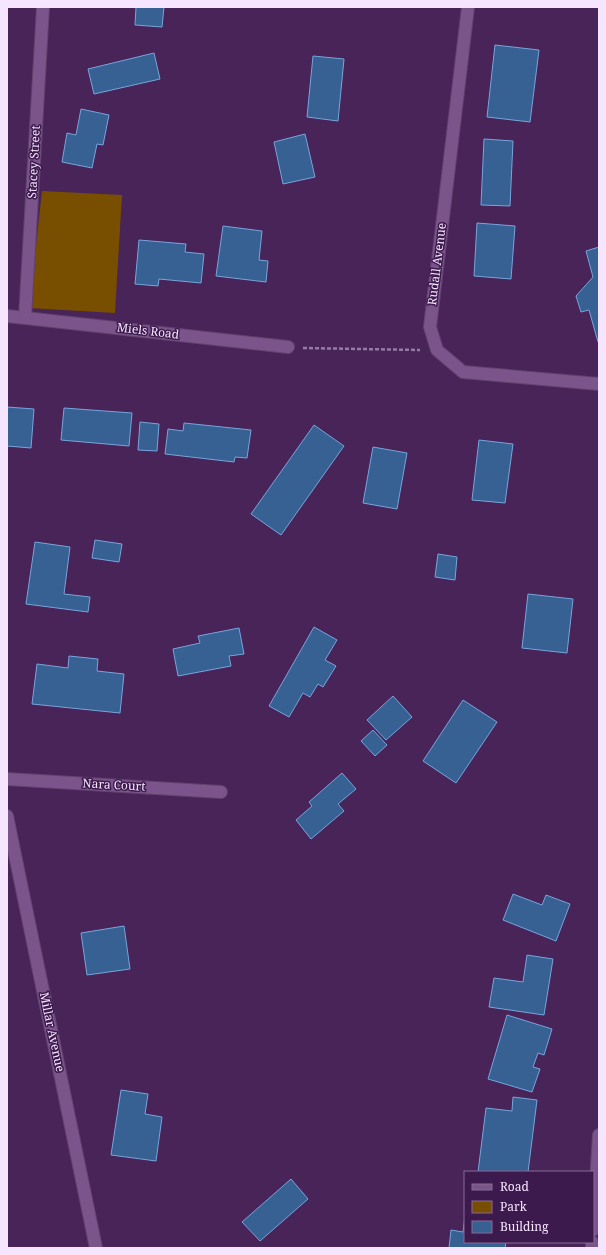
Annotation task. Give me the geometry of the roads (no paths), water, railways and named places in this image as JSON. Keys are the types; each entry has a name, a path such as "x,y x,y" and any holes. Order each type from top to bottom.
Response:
{"street":[{"name":"Stacey Street","path":"25,317 43,7"},
{"name":"Rudall Avenue","path":"468,7 430,327 437,350 463,372 599,384"},
{"name":"Miels Road","path":"7,316 288,347"},
{"name":"Nara Court","path":"7,779 221,792"},
{"name":"Millar Avenue","path":"7,816 96,1248"},
{"path":"594,1214 599,1135"}]}
